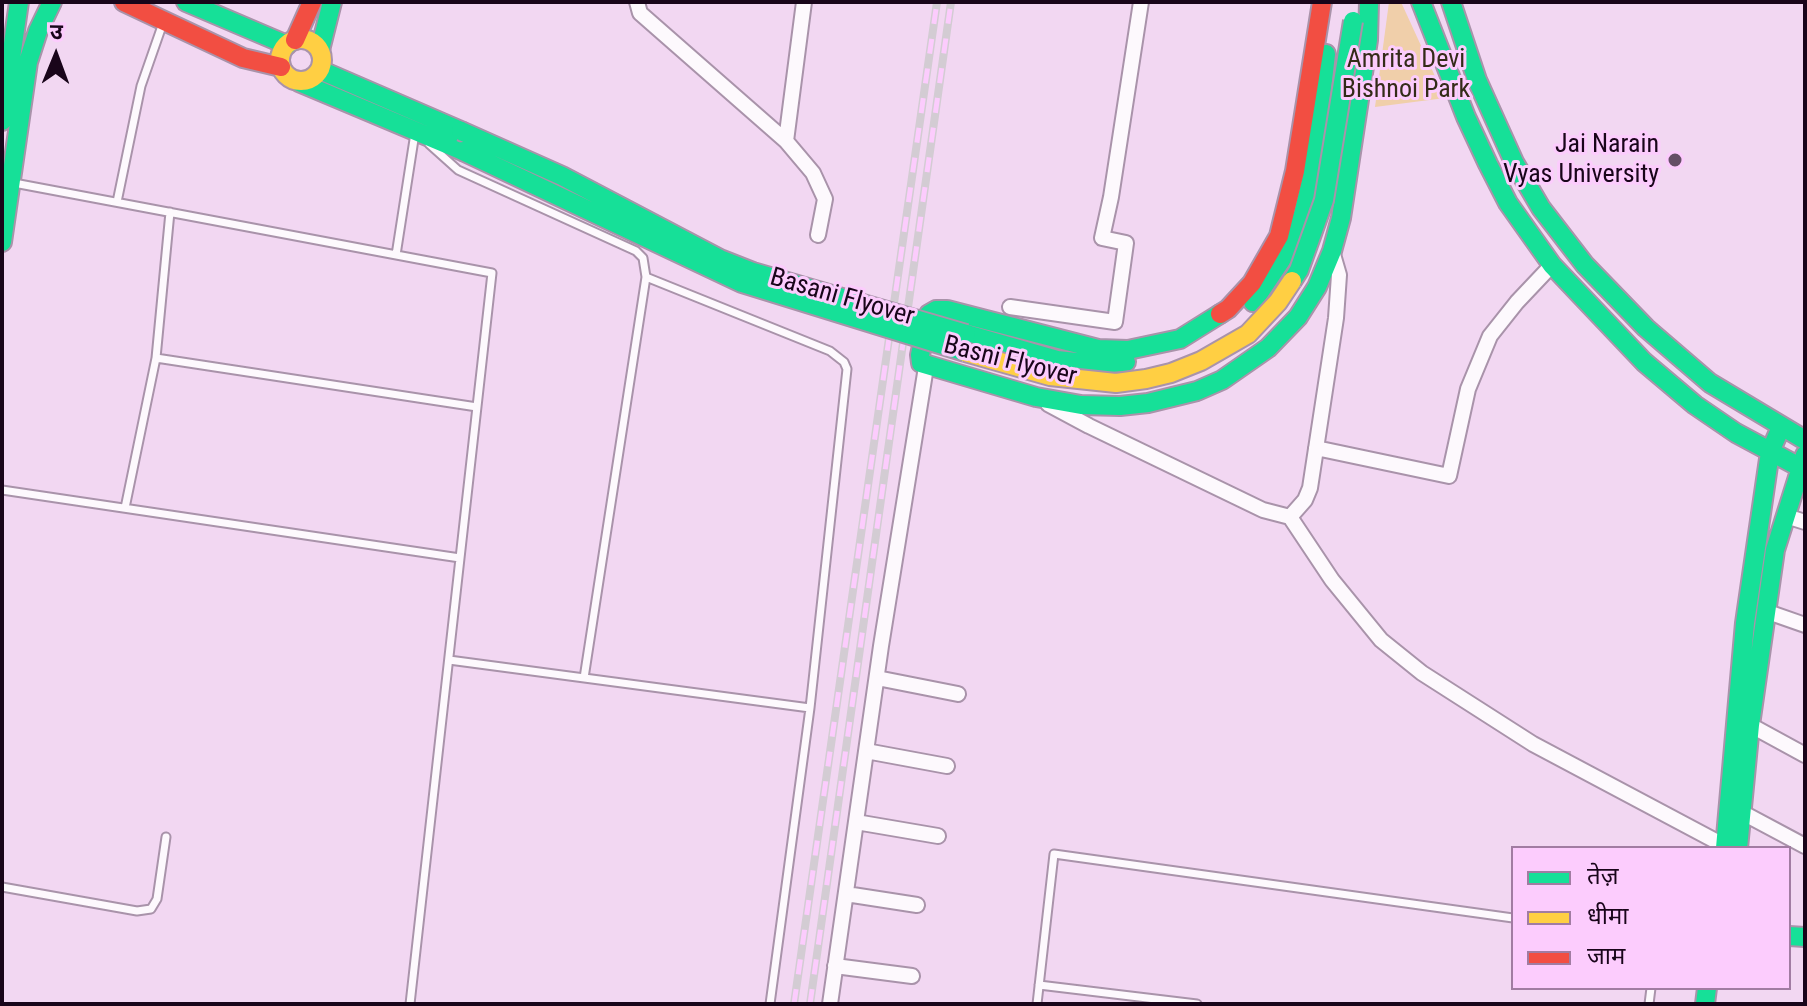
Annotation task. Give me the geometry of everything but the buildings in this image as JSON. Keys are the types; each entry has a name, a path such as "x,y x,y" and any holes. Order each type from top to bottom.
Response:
{"main road":[{"path":"2,121 19,2"},
{"path":"2,242 7,182 28,62 52,2"},
{"path":"124,2 243,58 281,67"},
{"path":"186,2 291,42 313,43 320,50 323,60 320,70 312,79 299,82"},
{"path":"312,2 291,42 280,55 281,67 288,77 415,131"},
{"path":"320,50 332,2"},
{"path":"1329,6 1279,236 1252,283 1228,309 1180,339 1128,350 1098,349 947,310 936,310 929,314 921,363 926,367 1036,397 1081,405 1120,406 1172,398 1222,380 1268,348 1298,317 1317,287 1332,251 1341,218 1366,55 1369,2"},
{"path":"1421,2 1488,164 1508,203 1552,265 1644,362 1695,405 1770,452 1804,464 1775,550 1750,725 1743,813 1729,846"},
{"path":"1451,2 1477,80 1514,162 1550,220 1585,265 1646,328 1710,383 1805,440"},
{"name":"Basani Flyover","path":"320,70 562,176 720,259 777,280 1057,360 1094,364 1174,354 1216,333 1262,292 1290,247 1303,214 1312,176 1329,6"},
{"name":"Basni Flyover","path":"415,131 742,283 939,345 1050,376 1116,383 1171,373 1201,361 1248,334 1278,302 1299,270 1324,200 1355,11"},
{"path":"1729,846 1745,623 1770,452 1781,427"}],"street":[{"path":"637,2 640,13 786,141 813,173 825,199 818,235"},
{"path":"786,141 804,2"},
{"path":"1010,307 1115,322 1126,243 1102,238 1141,2"},
{"path":"1290,517 1305,500 1310,488 1336,318 1339,275 1332,251"},
{"path":"1316,448 1449,476 1468,389 1490,336 1552,265"},
{"path":"830,1004 926,367"},
{"path":"1036,397 1263,510 1290,517 1332,580 1381,640 1422,673 1533,744 1727,846"},
{"path":"1786,516 1805,522"},
{"path":"1765,611 1805,625"},
{"path":"877,678 958,694"},
{"path":"1750,725 1805,755"},
{"path":"866,751 947,766"},
{"path":"1743,813 1805,846"},
{"path":"856,822 938,836"},
{"path":"846,894 917,905"},
{"path":"835,966 912,976"}],"lane":[{"path":"117,202 141,86 164,21"},
{"path":"396,255 415,131"},
{"path":"415,131 458,170 636,251 643,258 646,277 584,678"},
{"path":"7,182 492,273 410,1004"},
{"path":"125,508 156,358 170,212"},
{"path":"646,277 830,351 844,362 847,369 810,708 770,1004"},
{"path":"156,358 477,407"},
{"path":"2,490 460,558"},
{"path":"449,660 810,708"},
{"path":"2,887 137,911 151,909 157,899 166,837"},
{"path":"1037,1004 1054,854 1511,918"},
{"path":"1039,985 1154,1002 1197,1004"}],"green space":[{"name":"Amrita Devi Bishnoi Park","path":"1389,2 1401,2 1445,98 1375,107"}],"railway":[{"path":"794,1004 937,2"},
{"path":"810,1004 951,2"}],"traffic: fast":[{"path":"2,121 19,2"},
{"path":"2,242 28,62 52,2"},
{"path":"186,2 287,45"},
{"path":"320,50 332,2"},
{"path":"1220,314 1180,339 1128,350 1098,349 947,310 936,310 929,314 921,363 1036,397 1081,405 1120,406 1148,403 1197,391 1222,380 1268,348 1298,317 1317,287 1332,251 1341,218 1368,40 1369,2"},
{"path":"1421,2 1488,164 1508,203 1552,265 1644,362 1695,405 1736,433 1805,470"},
{"path":"1451,2 1477,80 1514,162 1541,208 1585,265 1646,328 1710,383 1805,440"},
{"path":"1292,281 1299,270 1324,200 1353,21"},
{"path":"1253,302 1290,247 1303,214 1312,176 1326,54"},
{"path":"320,70 461,131"},
{"path":"299,82 463,151"},
{"path":"461,131 562,176 720,259 753,272 966,334"},
{"path":"463,151 742,283 965,352"},
{"path":"966,334 1057,360 1094,364 1126,362"},
{"path":"1725,846 1745,623 1770,452 1781,427"},
{"path":"1738,846 1750,725 1775,550 1805,455"},
{"path":"1791,936 1805,937"},
{"path":"1705,1004 1707,990"}],"traffic: slow":[{"path":"301,39 316,45 322,60 316,75 301,81 286,75 280,60 286,45 301,39"},
{"path":"965,352 1050,376 1116,383 1146,379 1201,361 1248,334 1278,302 1292,281"}],"traffic: jam":[{"path":"124,2 243,58 281,67"},
{"path":"295,40 312,2"},
{"path":"1220,314 1252,283 1279,236 1295,171 1322,2"}],"place":[{"name":"Jai Narain Vyas University","path":"1675,160"}]}
